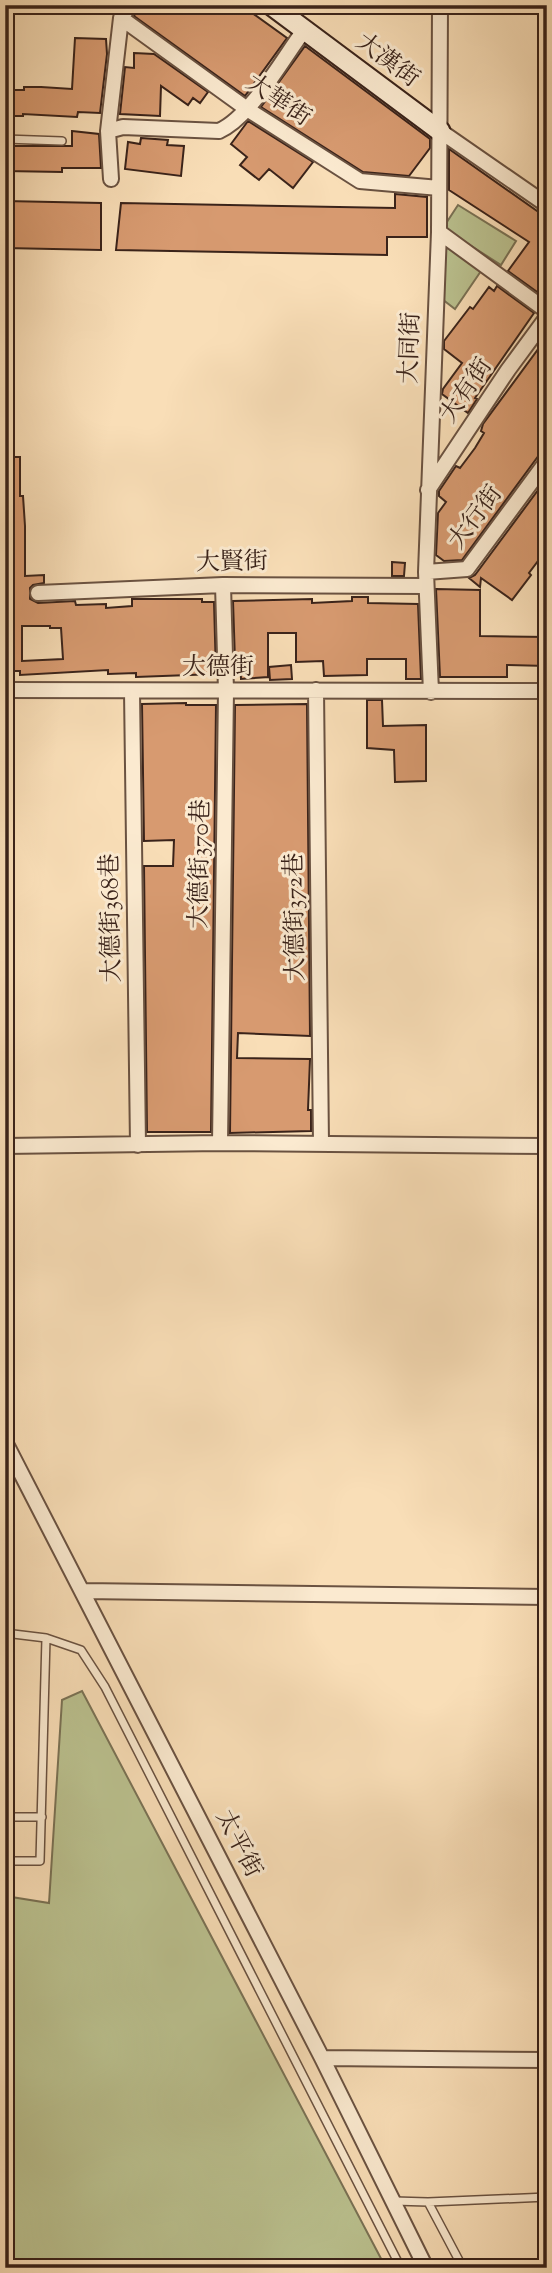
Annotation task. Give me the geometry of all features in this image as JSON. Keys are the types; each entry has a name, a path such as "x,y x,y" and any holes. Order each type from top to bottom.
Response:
{"street":[{"name":"大漢街","path":"271,5 440,131"},
{"name":"大同街","path":"431,692 426,579 427,491 439,232 440,5"},
{"path":"111,179 108,131 125,12"},
{"name":"大華街","path":"125,12 247,109 360,181 439,188"},
{"path":"108,131 123,127 219,131 232,125 247,109 305,29"},
{"path":"440,131 547,205"},
{"path":"439,232 547,311"},
{"name":"大有街","path":"427,491 547,317"},
{"name":"大行街","path":"426,579 467,569 547,461"},
{"name":"大賢街","path":"38,593 426,579"},
{"name":"大德街370巷","path":"220,1143 226,691 223,585"},
{"name":"大德街","path":"5,690 547,691"},
{"name":"大德街372巷","path":"316,690 321,1144"},
{"name":"大德街368巷","path":"132,691 138,1145"},
{"path":"5,1146 220,1143 547,1146"},
{"name":"太平街","path":"5,1442 322,2058 426,2268"},
{"path":"83,1591 547,1597"},
{"path":"322,2058 547,2060"}],"lane":[{"path":"5,139 62,141"},
{"path":"5,1633 46,1638 81,1650 105,1687 401,2268"},
{"path":"5,1861 40,1861 46,1638"},
{"path":"5,1817 41,1817"},
{"path":"391,2201 419,2203 547,2197"},
{"path":"428,2202 463,2268"}],"green space":[{"path":"458,205 516,241 501,265 443,228"},
{"path":"444,244 481,271 455,309 442,299"},
{"path":"82,1691 386,2268 5,2268 5,1896 49,1903 62,1700"}],"building":[{"path":"140,5 241,5 287,38 245,96 134,16"},
{"path":"75,38 106,39 107,54 100,113 78,112 77,117 23,114 5,116 5,90 24,90 24,87 72,89"},
{"path":"305,46 430,139 430,148 409,176 363,172 261,107"},
{"path":"134,53 154,54 208,92 200,103 193,98 188,105 161,86 160,116 120,114 125,67 134,68"},
{"path":"248,121 313,162 293,188 269,169 259,180 240,165 247,157 231,144"},
{"path":"72,131 99,134 101,168 62,168 62,172 5,171 5,146 72,146"},
{"path":"141,138 168,140 167,145 184,146 181,176 125,169 128,142 140,144"},
{"path":"449,149 547,218 547,299 508,271 529,242 449,190"},
{"path":"395,194 427,197 427,237 387,237 387,255 116,250 121,203 395,208"},
{"path":"5,201 101,203 101,250 5,248"},
{"path":"497,286 534,313 475,398 477,399 468,413 442,394 462,363 444,349 444,341 489,287 494,291"},
{"path":"547,337 547,452 539,455 462,560 444,561 436,555 438,513 446,502 439,496 439,491 456,466 460,468 475,448 484,433 481,431 483,424"},
{"path":"5,457 20,457 25,576 44,575 44,583 30,588 30,599 38,603 75,601 76,605 106,604 106,608 132,606 132,599 202,599 202,602 214,602 216,674 136,677 136,673 108,674 108,670 20,675 20,671 5,671","holes":["22,626 61,628 63,659 22,661"]},
{"path":"547,478 547,549 512,600 481,578 480,587 469,578 475,575"},
{"path":"392,562 405,563 404,576 392,576"},
{"path":"436,589 480,590 480,636 547,637 547,666 507,665 507,677 440,677"},
{"path":"352,597 368,597 368,603 418,604 421,679 406,679 406,659 367,659 367,675 324,676 323,661 296,662 296,633 268,633 268,677 241,679 240,660 235,661 233,601 312,599 312,603 352,601"},
{"path":"291,665 292,679 270,680 269,667"},
{"path":"367,700 382,700 383,726 426,725 426,781 395,782 394,750 367,748"},
{"path":"142,704 216,705 211,1132 147,1132 144,866 173,866 174,840 144,841"},
{"path":"307,704 310,1036 238,1033 237,1058 310,1059 308,1110 311,1110 311,1131 230,1133 235,705"}]}
